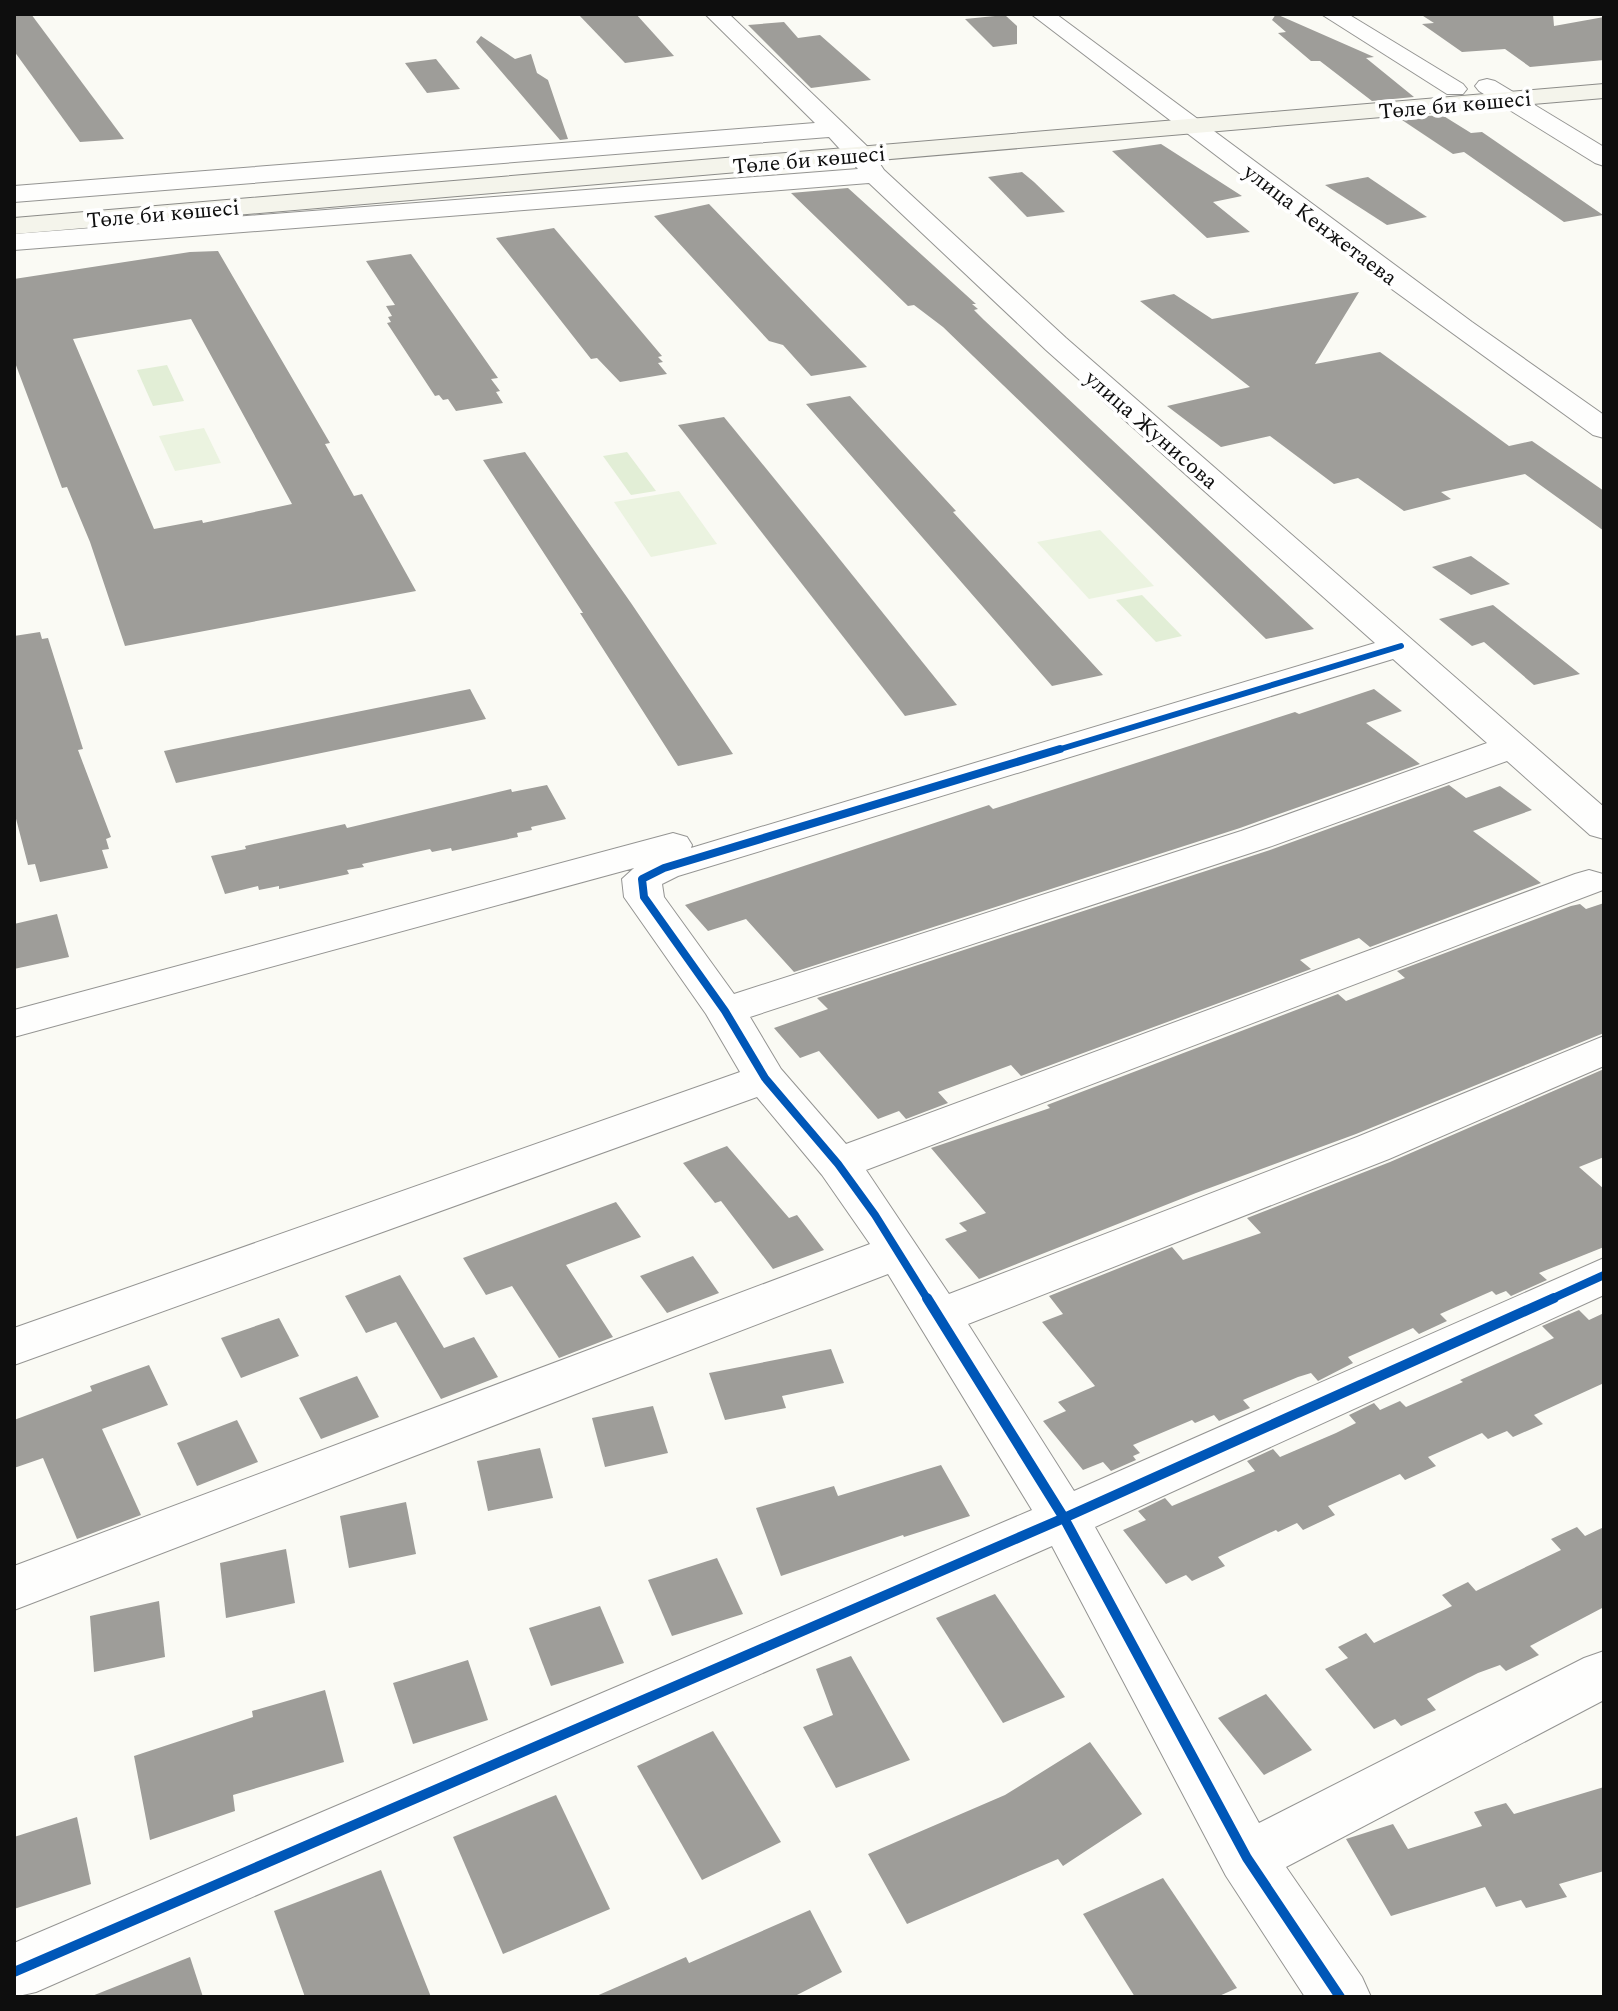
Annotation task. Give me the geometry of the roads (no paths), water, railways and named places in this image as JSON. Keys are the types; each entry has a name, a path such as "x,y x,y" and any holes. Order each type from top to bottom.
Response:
{"main road":[{"name":"Төле би көшесі","path":"14,226 1497,92 1604,77"},
{"name":"Төле би көшесі","path":"1185,119 1455,89 1497,92 1604,91"}],"street":[{"name":"улица Жунисова","path":"716,14 1056,344 1604,827"},
{"name":"улица Кенжетаева","path":"1042,14 1185,119 1300,209 1604,429"},
{"path":"1332,14 1455,89"},
{"path":"1497,92 1604,158"},
{"path":"14,194 852,149"},
{"path":"14,242 852,149"},
{"path":"1340,1997 1247,1858 1064,1518 838,1164 765,1078 725,1011 644,897 642,879 694,859 1393,640"},
{"path":"14,1024 667,847 1393,640"},
{"path":"725,1011 1255,839 1512,747"},
{"path":"838,1164 1589,882"},
{"path":"938,1317 1373,1148 1604,1050"},
{"path":"14,1347 765,1078"},
{"path":"14,1588 897,1252"},
{"path":"14,1972 1064,1518 1604,1275"},
{"path":"1247,1858 1604,1674"}]}
